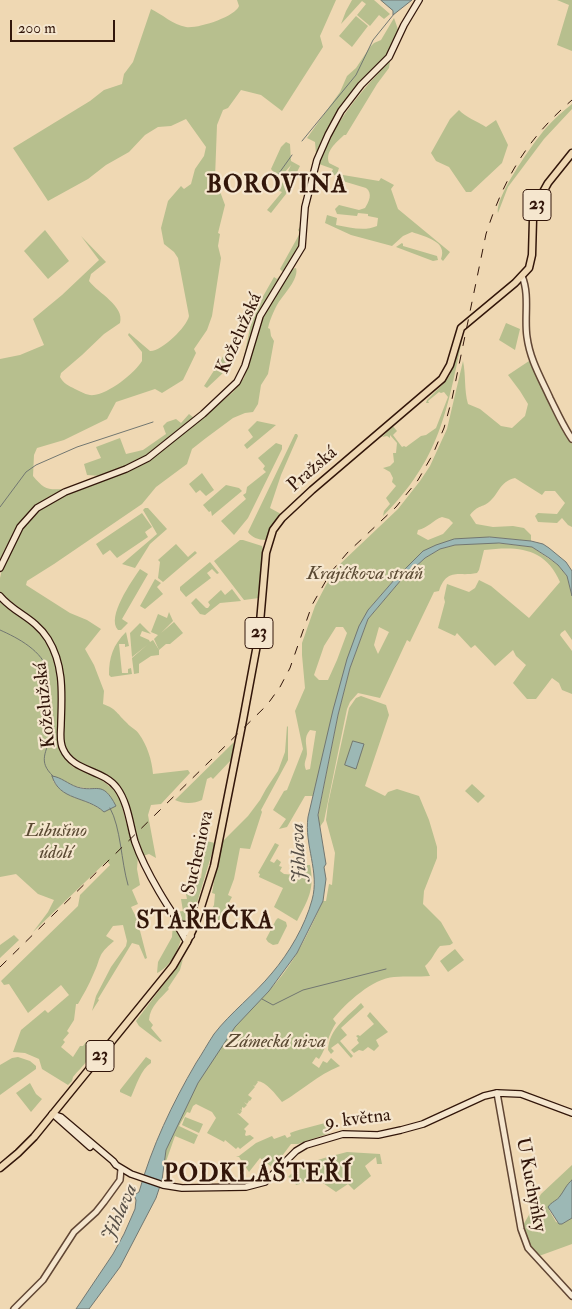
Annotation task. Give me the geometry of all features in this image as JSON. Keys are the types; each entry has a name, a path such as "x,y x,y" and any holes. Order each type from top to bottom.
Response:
{"main road":[{"name":"Koželužská","path":"0,568 20,527 37,508 65,492 126,470 148,458 237,382 245,366 259,319 302,247 305,207 317,160 324,144 341,111 361,85 389,57 404,25 419,0"},
{"name":"Pražská","path":"235,760 259,634 266,553 273,530 282,518 312,490 437,385 450,365 461,328 529,268 532,255 534,219 538,201 548,183 572,153"},
{"name":"Koželužská","path":"0,596 38,626 53,647 57,656 61,678 60,738 63,749 74,763 104,776 117,788 122,798 135,842 165,901"},
{"name":"Sucheniova","path":"52,1114 168,973 189,939 214,866 235,760"},
{"path":"165,901 189,939"},
{"path":"165,901 167,909 189,939"},
{"path":"179,924 188,925 196,923"},
{"path":"497,1093 521,1094 572,1113"},
{"name":"9. května","path":"132,1174 182,1188 233,1188 262,1184 296,1151 314,1142 343,1134 378,1135 401,1130 423,1124 484,1096 497,1093"},
{"path":"59,1106 60,1120 111,1164 132,1174"},
{"path":"52,1114 98,1148 118,1167"},
{"name":"23","path":"0,1168 18,1153 52,1114"},
{"path":"42,1126 60,1120"}],"street":[{"path":"522,276 525,286 526,335 533,364 562,424 572,439"},
{"name":"U Kuchyňky","path":"497,1093 525,1244 572,1296"},
{"path":"118,1167 120,1180"},
{"path":"14,1309 27,1298 47,1275 74,1232 92,1216 120,1180 132,1174"}],"green space":[{"path":"237,0 336,0 320,36 323,47 282,111 261,95 241,90 228,108 223,110 217,125 215,178 225,205 218,233 220,234 218,246 221,258 212,316 207,330 194,349 196,353 183,380 162,393 155,389 116,402 107,419 64,440 37,448 34,455 33,476 46,488 63,489 39,503 26,515 12,536 0,560 0,359 20,355 44,345 33,319 99,260 81,236 106,262 91,274 89,281 115,305 119,311 120,323 104,334 61,373 60,377 66,384 85,394 100,394 121,382 142,361 142,352 128,335 129,333 150,351 160,348 179,332 189,316 178,258 164,244 161,228 168,201 181,186 184,189 191,184 195,169 204,156 206,147 186,119 171,126 158,127 145,135 129,152 106,165 88,179 48,201 13,148 90,101 104,90 122,84 124,74 133,62 151,9 177,24 191,27 215,21 231,14 239,6"},
{"path":"352,0 374,0 390,14 384,19 379,15 370,26 357,15 366,4 362,1 341,24"},
{"path":"557,0 572,0 572,51 557,45 569,5"},
{"path":"356,16 368,26 352,47 339,36"},
{"path":"394,18 400,35 389,57 383,61 337,117 329,128 316,154 315,142 307,138 340,92 347,76 356,68 370,47 381,40"},
{"path":"390,61 389,68 346,135 330,151 329,163 339,168 337,174 379,181 381,178 394,185 391,189 398,209 450,252 443,261 441,259 441,248 438,244 429,238 412,232 403,236 392,246 351,235 325,223 327,215 337,218 336,225 362,229 377,226 378,218 368,216 368,214 358,213 357,216 337,214 335,209 339,205 359,210 365,208 369,200 369,192 366,188 336,179 336,176 331,173 333,169 319,164 340,121 368,84"},
{"path":"572,104 572,109 544,139 508,187 498,213 499,205 509,182 533,145 546,128"},
{"path":"459,110 486,127 496,120 508,145 502,163 471,192 466,192 449,167 436,161 431,153 450,119"},
{"path":"286,142 290,144 291,161 300,166 286,194 271,213 267,210 282,192 277,190 291,165 279,179 271,169 281,147"},
{"path":"301,225 304,227 302,247 260,319 248,359 236,379 243,361 253,314 274,277 277,279 283,272 280,269 300,233 298,230"},
{"path":"45,230 69,261 48,279 24,251"},
{"path":"402,243 403,246 437,256 438,260 433,261 396,247"},
{"name":"Libušino údolí","path":"296,268 296,276 273,312 269,324 268,328 274,341 268,374 261,385 258,404 253,412 233,418 206,438 192,449 187,464 156,487 142,504 27,581 26,585 70,613 87,620 101,629 85,649 94,665 104,691 103,704 114,710 139,734 149,753 153,774 188,770 190,773 161,804 151,805 148,815 156,858 149,854 143,856 119,786 105,774 81,764 66,751 63,738 63,682 57,651 53,642 42,628 0,593 0,578 3,564 20,532 43,507 65,494 138,466 172,443 233,392 244,378 262,320 292,269"},
{"path":"506,323 520,329 515,350 499,340"},
{"path":"463,335 446,411 429,454 402,495 383,516 384,511 390,504 386,498 396,486 392,482 393,478 390,472 383,468 390,466 394,462 393,453 396,453 397,443 390,435 390,438 387,436 382,437 387,432 365,449 391,424 397,431 393,435 402,447 406,447 436,428 448,397 444,392 439,392 428,401 429,403 426,403 450,375"},
{"path":"224,355 229,357 225,370 222,370 224,372 207,388 204,386"},
{"name":"Krajíčkova stráň","path":"463,361 468,404 480,409 501,426 512,428 525,416 528,404 508,375 529,361 572,444 572,527 562,518 557,523 538,522 535,516 538,513 557,514 565,503 555,491 545,491 542,495 515,478 502,485 487,504 476,509 470,515 476,524 493,527 513,526 524,528 531,535 531,541 490,537 423,552 395,579 368,610 340,688 313,796 305,796 287,827 279,829 286,819 273,810 284,791 287,790 303,749 295,711 305,688 302,643 315,606 340,564 398,509 420,481 430,466 447,429","holes":["442,517 449,519 453,523 443,534 428,540 417,534 418,530 425,528","336,627 343,627 347,633 328,680 319,680 314,675 324,646","310,730 316,731 310,769 306,770 306,738"]},
{"path":"189,414 194,418 162,446 129,465 101,476 87,475 84,464 101,458 96,447 120,438 126,454 143,450 166,434 163,426 167,422 176,419 181,423"},
{"path":"257,421 276,425 247,449 244,445 253,437 248,430"},
{"path":"295,434 298,436 281,475 270,508 281,514 267,538 265,540 258,539 248,532"},
{"path":"276,443 282,445 282,449 248,518 234,535 221,521 246,499 243,495 246,493 247,487 266,472 263,469 265,466 258,458"},
{"path":"202,473 214,490 206,496 200,490 196,493 189,484"},
{"path":"226,485 239,488 242,491 212,516 211,511 209,512 203,505"},
{"path":"148,508 167,529 150,544 135,568 122,564 157,534 143,510"},
{"path":"142,513 152,527 145,532 148,537 117,558 110,550 103,555 96,544"},
{"path":"240,540 262,546 263,549 259,598 244,600 214,561"},
{"path":"488,542 532,547 558,565 567,576 572,596 572,640 565,630 560,635 572,651 572,694 562,690 559,683 552,678 536,699 527,699 513,683 526,665 516,656 513,650 495,666 475,645 471,648 457,633 455,636 438,628 445,602 447,584 469,592 475,588 479,580 491,586 529,618 560,582 554,570 546,562 538,555 529,551 508,548 484,550 477,573 450,576 442,584 439,591 434,592 410,642 407,640 380,698 358,693 350,702 324,821 319,828 318,816 338,715 350,668 368,619 401,580 425,558 440,549 455,545","holes":["379,627 389,632 378,654 374,645"]},
{"path":"176,544 188,557 195,551 197,553 163,582 158,578 160,562 158,560"},
{"path":"210,562 219,573 217,574 212,569 207,573 211,578 186,597 180,590 180,587"},
{"path":"140,569 148,574 122,619 128,623 121,630 118,630 115,624 115,617 121,599"},
{"path":"155,579 161,583 157,587 163,594 145,609 140,606"},
{"path":"232,589 241,601 220,603 205,615 200,614 191,603 196,598 208,608 210,605 208,602 221,590 225,595"},
{"name":"Libušino údolí","path":"0,600 36,629 49,644 54,657 58,678 58,738 60,751 73,767 98,777 114,790 120,799 132,844 138,856 137,869 140,885 132,890 138,904 131,907 137,919 147,958 145,959 139,945 132,943 92,1011 96,996 111,967 126,946 127,941 123,925 113,926 106,936 114,941 102,954 88,986 78,1004 76,1004 74,1020 67,1031 69,1033 63,1040 65,1042 61,1047 73,1057 80,1046 83,1046 86,1042 90,1041 92,1046 90,1056 68,1085 42,1069 39,1059 25,1053 13,1052 21,1030 45,1010 48,1013 69,995 61,985 28,1013 9,984 4,985 1,981 78,906 80,895 110,865 107,861 33,932 48,912 54,900 38,894 16,874 0,877","holes":["53,781 78,787 93,788 104,812 98,807 64,792"]},
{"path":"169,612 173,621 161,633 174,622 183,633 159,650 154,639 158,635 151,632 158,614 167,618"},
{"path":"140,623 151,634 142,631 140,636 150,642 153,640 159,650 159,655 151,656 139,664 139,673 134,674 132,658 147,645 132,657 130,633"},
{"path":"126,632 129,646 125,647 125,644 119,644 122,673 128,673 128,669 131,668 132,674 111,677 109,669 111,657 118,642"},
{"name":"Zámecká niva","path":"361,696 386,705 389,715 365,786 385,796 388,792 397,789 419,796 437,847 437,858 424,891 423,904 441,922 453,943 440,946 425,966 430,976 386,978 360,992 338,1013 333,1019 336,1023 322,1055 319,1059 316,1057 312,1063 319,1068 323,1061 327,1063 331,1058 340,1066 324,1074 282,1102 267,1086 257,1081 255,1086 253,1085 255,1087 248,1095 252,1098 250,1101 248,1100 247,1104 244,1102 247,1105 244,1108 242,1107 242,1110 240,1109 242,1111 240,1114 237,1113 249,1124 244,1129 246,1131 245,1135 250,1135 254,1138 240,1149 238,1147 236,1149 225,1140 224,1142 207,1133 216,1118 212,1112 196,1104 193,1106 190,1113 187,1112 179,1126 198,1135 194,1144 175,1136 163,1170 170,1138 202,1076 234,1028 289,966 305,939 323,901 326,901 329,884 332,885 335,853 326,820 328,804 349,708 356,698"},
{"path":"287,726 288,760 261,810 262,812 250,849 240,848 234,879 228,895 232,897 219,921 208,916 214,905 215,894 212,893 221,843 248,816 278,771 285,752"},
{"path":"234,742 232,759 213,779 211,777 207,779 202,800 188,803 175,800"},
{"path":"472,784 485,796 478,803 465,791"},
{"path":"206,841 215,843 193,916 188,923 180,922 176,917 176,912 183,911 181,899 187,899 186,894 180,891 183,889 182,887 201,878"},
{"path":"275,843 279,845 270,861 274,863 277,859 281,862 279,866 282,867 280,871 284,874 295,875 299,865 310,865 312,881 310,894 297,921 274,907 283,888 259,877 260,874 258,873"},
{"path":"278,918 286,922 287,926 278,944 273,945 266,939"},
{"path":"173,923 181,939 180,944 169,963 157,973 158,962 172,937"},
{"path":"14,935 19,940 0,958 0,945"},
{"path":"455,949 464,960 448,972 440,961"},
{"path":"183,959 180,970 169,989 151,1011 149,1020 153,1025 151,1028 162,1041 160,1042 139,1026 136,1021"},
{"path":"361,1003 364,1007 341,1028 347,1035 340,1041 353,1056 351,1058 338,1043 331,1048 334,1051 331,1054 328,1050 329,1043 335,1030"},
{"path":"370,1012 388,1032 376,1040 379,1046 374,1051 368,1047 363,1051 359,1050 354,1053 351,1050 359,1043 356,1036 360,1036 374,1024 367,1016"},
{"path":"18,1057 30,1061 36,1066 36,1069 0,1095 0,1065 12,1058"},
{"path":"146,1057 151,1060 151,1063 142,1073 131,1097 120,1092 120,1090"},
{"path":"30,1083 36,1094 42,1099 31,1112 16,1093"},
{"path":"185,1117 203,1124 199,1133 182,1125"},
{"path":"328,1122 330,1133 298,1144 291,1144 273,1168 260,1158 249,1172 239,1157 236,1156 239,1156 256,1143 272,1136 274,1139 285,1135 287,1138 291,1136 290,1133"},
{"path":"347,1152 380,1154 382,1164 377,1164 376,1157 365,1166 371,1176 354,1190 348,1184 336,1192 320,1181 304,1183 303,1181 296,1185 293,1179 288,1177 308,1164"},
{"path":"572,1165 572,1180 549,1210 556,1222 562,1224 572,1218 572,1244 539,1256 531,1247 522,1227 541,1194"}],"water":[{"path":"381,0 412,0 393,15 393,11"},
{"path":"490,537 531,541 543,544 549,548 566,562 572,571 572,596 567,576 558,565 532,547 499,543 455,545 440,549 425,558 401,580 368,619 350,668 338,715 318,815 326,864 324,867 326,879 323,901 297,953 269,991 235,1027 198,1083 166,1150 162,1180 156,1198 120,1267 89,1309 76,1309 113,1254 124,1234 135,1209 136,1200 134,1195 139,1192 163,1126 196,1063 214,1034 278,965 296,939 305,920 314,890 307,827 308,817 333,710 347,659 359,626 368,610 423,551 454,539"},
{"path":"353,741 364,744 356,769 345,765"},
{"path":"52,776 77,787 103,790 107,792 116,806 104,812 90,803 61,790"},
{"path":"572,1180 572,1218 559,1224 548,1207 559,1197"}],"waterway":[{"path":"302,141 356,75 373,40 394,14"},
{"path":"277,176 292,155"},
{"path":"0,507 26,472 36,465 77,447 153,422"},
{"path":"0,630 29,646 41,658 48,672 51,734 44,761 45,766 53,776"},
{"path":"110,808 119,835 128,885"},
{"path":"262,999 273,1005 303,990 386,969"}],"railway":[{"path":"0,967 267,705 280,687 290,668 312,605 331,572 348,552 396,507 418,480 433,454 444,428 452,399 486,234 493,214 509,177 530,145 572,100"}],"district":[{"name":"BOROVINA","path":"277,187"},
{"name":"STAŘEČKA","path":"205,923"},
{"name":"PODKLÁŠTEŘÍ","path":"258,1176"}],"water label":[{"name":"Jihlava","path":"300,853"},
{"name":"Jihlava","path":"121,1213"}]}
